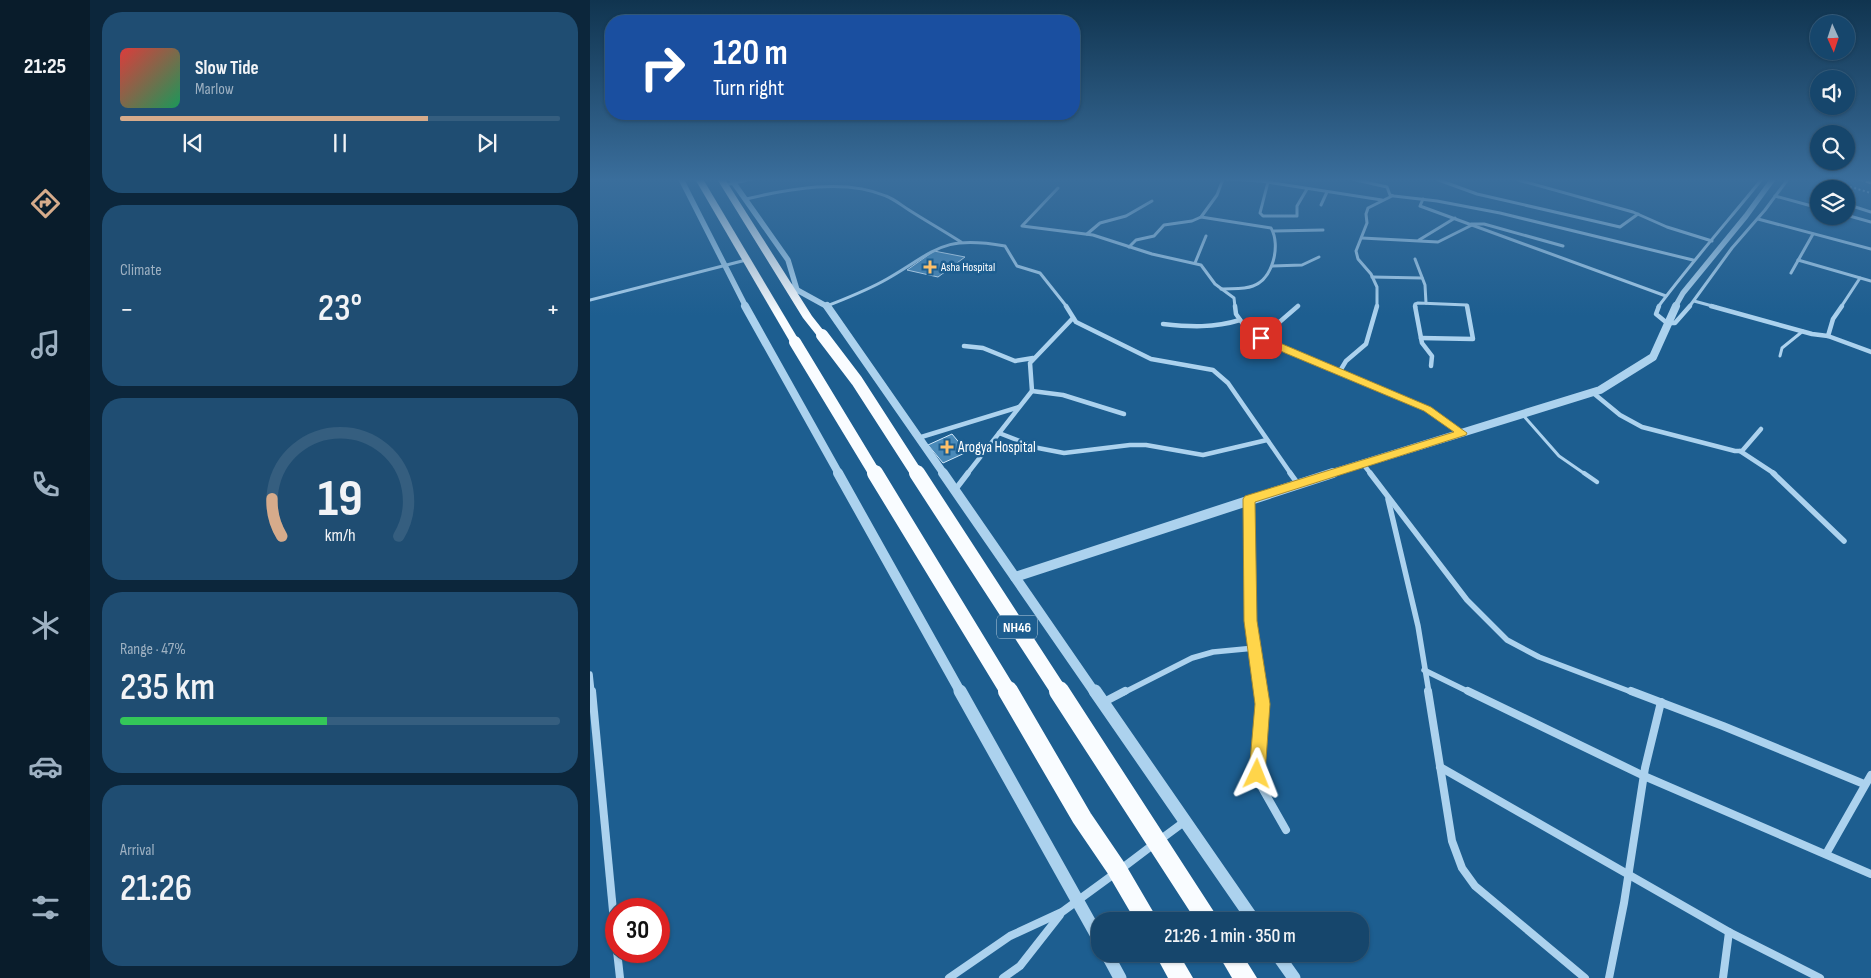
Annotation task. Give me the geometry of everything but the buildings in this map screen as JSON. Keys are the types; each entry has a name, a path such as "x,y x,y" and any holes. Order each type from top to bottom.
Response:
{"highway":[{"name":"NH46","path":"725,225 1018,708 1082,818 1116,868 1142,912"},
{"name":"NH46","path":"753,225 808,318 857,381 1202,912"},
{"path":"1171,962 1181,978"},
{"path":"1235,962 1245,978"}],"street":[{"path":"704,225 750,316 1091,925"},
{"path":"764,225 788,260 797,290"},
{"path":"932,225 961,243"},
{"path":"1023,225 1022,226 1028,228 1087,234 1152,254 1201,265 1211,280 1234,298 1236,314 1248,331 1288,351 1428,409 1462,433"},
{"path":"1087,234 1098,225"},
{"path":"1129,247 1136,240 1154,236 1167,225"},
{"path":"1250,225 1271,228 1274,231 1323,230"},
{"path":"1340,371 1344,363 1362,348 1370,337 1377,310 1378,298 1376,287 1372,277 1358,259 1356,251 1366,225"},
{"path":"1419,240 1444,225"},
{"path":"1362,238 1441,241 1470,225"},
{"path":"1473,225 1539,251 1666,296"},
{"path":"1486,225 1563,246"},
{"path":"1550,225 1653,248 1693,260"},
{"path":"1610,225 1620,227 1623,225"},
{"path":"1661,225 1712,241"},
{"path":"1725,225 1693,260 1656,310 1656,314 1669,319 1679,320 1732,248 1752,225"},
{"path":"1015,577 1249,499 1600,390 1653,357 1669,319 1683,293 1738,225"},
{"path":"1781,225 1871,249"},
{"path":"1221,289 1254,286 1259,283 1272,266 1275,249 1274,231"},
{"path":"1791,273 1813,234"},
{"path":"1195,264 1206,236"},
{"path":"827,306 849,298 887,279 928,252 953,243 976,242 1004,246 1017,266 1040,273 1063,300 1076,322 1151,359 1213,370 1228,383 1298,484"},
{"path":"1272,266 1302,265 1319,258"},
{"path":"1415,259 1422,278 1426,303"},
{"path":"590,300 746,260"},
{"path":"1798,260 1871,281"},
{"path":"1372,277 1422,278"},
{"path":"1828,336 1833,319 1860,278"},
{"path":"788,285 827,306 1248,912"},
{"path":"1694,300 1803,331 1828,336 1871,352"},
{"path":"1421,338 1467,340 1473,337 1467,305 1415,304 1421,338 1423,346 1432,356 1430,366"},
{"path":"1261,338 1298,306"},
{"path":"955,490 1032,391 1029,366 1033,358 1073,318"},
{"path":"1163,324 1208,328 1240,320"},
{"path":"964,346 983,348 1015,361 1033,358"},
{"path":"1032,391 1063,395 1124,414"},
{"path":"1592,392 1620,415 1642,427 1740,452 1770,469 1844,542"},
{"path":"918,438 1019,406"},
{"path":"1740,452 1761,429"},
{"path":"999,432 1038,448 1064,453 1130,445 1146,445 1203,455 1267,440"},
{"path":"1363,464 1467,600 1507,640 1539,657 1723,726 1864,784"},
{"path":"1388,496 1418,626 1452,841 1462,868 1474,886 1585,978"},
{"path":"1249,499 1250,621 1263,704 1257,774 1261,786 1286,830"},
{"path":"1103,703 1170,667 1192,658 1213,652 1255,648"},
{"path":"1424,670 1644,776 1871,874"},
{"path":"590,674 612,898"},
{"path":"1609,978 1630,876 1644,776 1661,702"},
{"path":"1440,768 1729,932 1820,978"},
{"path":"1826,854 1871,774"},
{"path":"949,978 1010,936 1062,912 1185,822"},
{"path":"1003,978 1020,966 1062,912"},
{"path":"1723,978 1729,932"},
{"path":"1111,962 1120,978"},
{"path":"1283,962 1294,978"},
{"path":"618,963 620,978"}],"lane":[{"path":"1780,356 1782,348 1803,331"},
{"path":"1522,414 1559,456 1597,482"}],"place":[{"name":"Asha Hospital","path":"930,267"},
{"name":"Arogya Hospital","path":"947,447"}],"route":[{"path":"1257,774 1263,704 1250,621 1249,499 1462,433 1428,409 1261,338"}]}
